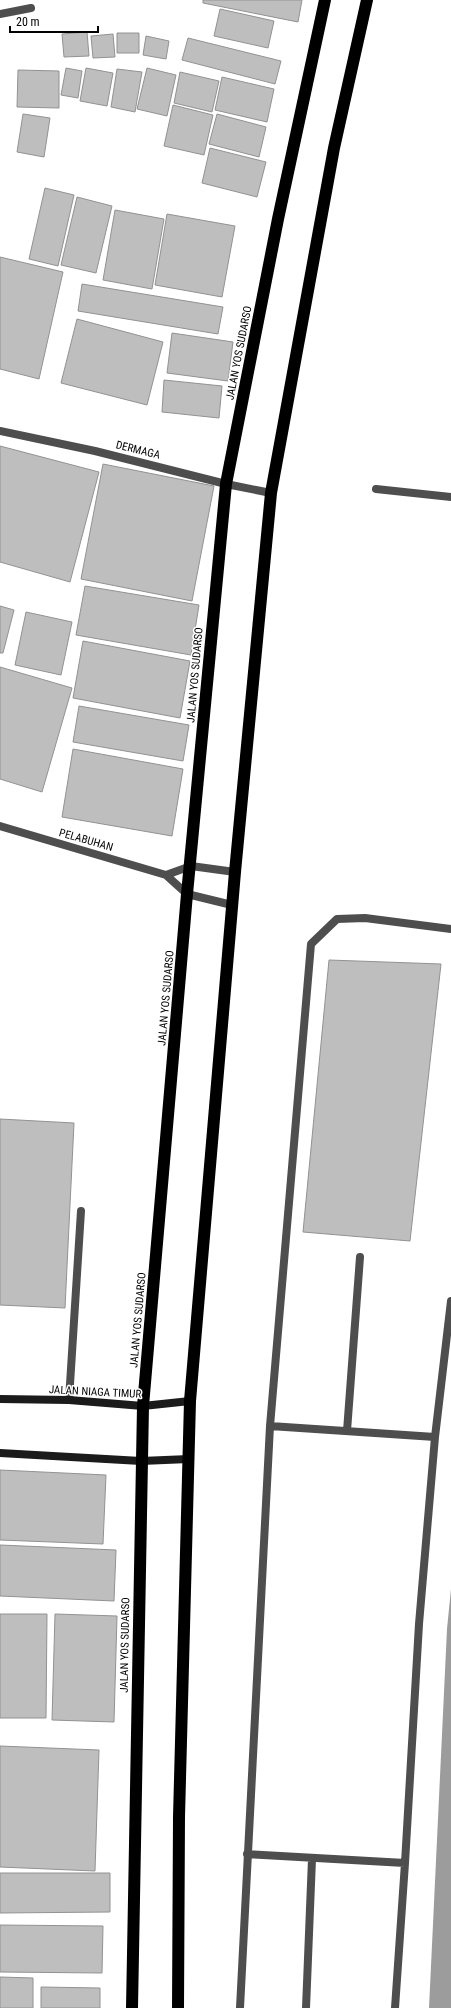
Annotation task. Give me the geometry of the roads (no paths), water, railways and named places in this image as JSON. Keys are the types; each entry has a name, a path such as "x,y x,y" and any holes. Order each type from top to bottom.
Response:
{"highway":[{"name":"JALAN YOS SUDARSO","path":"132,2008 144,1406 187,894 226,484 278,219 326,0"},
{"path":"178,2008 179,1817 190,1401 235,872 271,493 334,148 367,0"}],"main road":[{"name":"JALAN NIAGA TIMUR","path":"0,1399 69,1400 144,1406 190,1401"},
{"path":"0,1453 142,1461 189,1459"}],"street":[{"path":"0,14 32,8"},
{"name":"DERMAGA","path":"0,431 95,451 226,484 271,493"},
{"path":"376,489 451,497"},
{"name":"PELABUHAN","path":"0,826 166,875 187,894 232,905"},
{"path":"166,875 190,866 235,872"},
{"path":"240,2008 270,1426 311,944 336,919 365,918 451,929"},
{"path":"69,1400 81,1211"},
{"path":"347,1431 360,1257"},
{"path":"395,2008 419,1624 436,1438 451,1301"},
{"path":"270,1426 436,1438"},
{"path":"247,1854 312,1859 405,1863"},
{"path":"306,2008 312,1859"}]}
